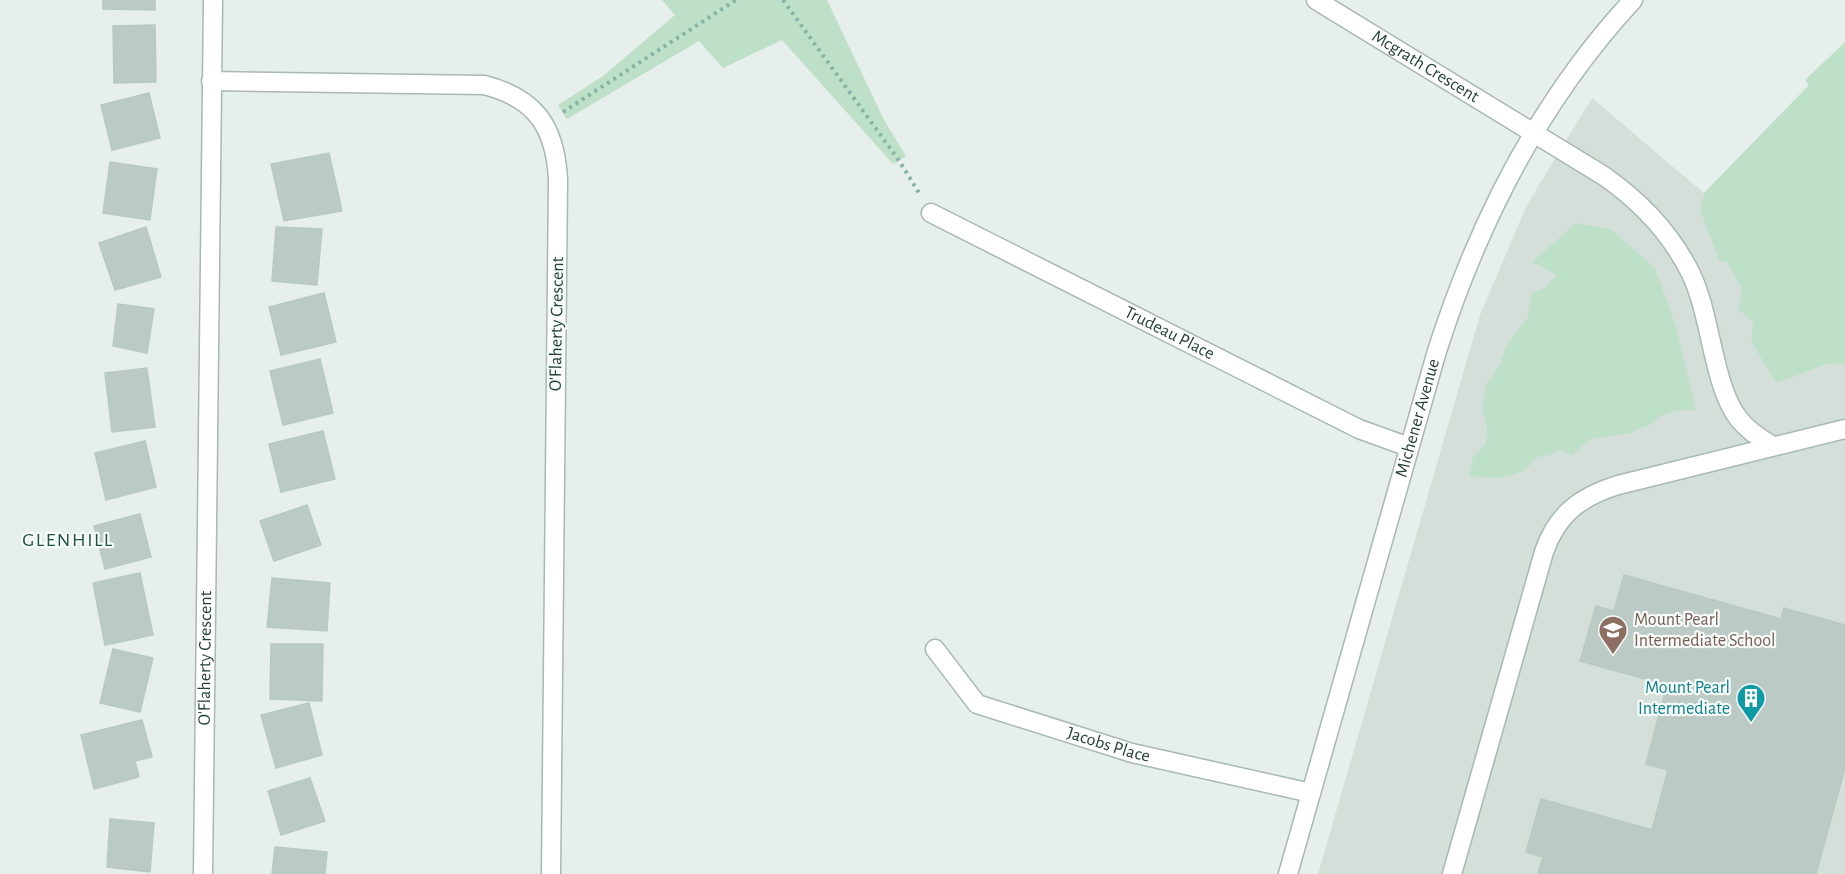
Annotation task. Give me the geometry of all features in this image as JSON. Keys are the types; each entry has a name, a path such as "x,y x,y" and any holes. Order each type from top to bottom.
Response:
{"street":[{"name":"O'Flaherty Crescent","path":"203,874 213,0"},
{"name":"Mcgrath Crescent","path":"1316,0 1625,191 1663,228 1691,274 1701,298 1729,402 1745,426 1773,446"},
{"name":"Michener Avenue","path":"1288,874 1447,318 1468,263 1488,218 1534,133 1582,60 1633,0"},
{"name":"O'Flaherty Crescent","path":"211,81 484,85 517,97 532,108 544,123 552,140 558,179 551,874"},
{"name":"Trudeau Place","path":"931,213 1359,429 1409,447"},
{"path":"1452,874 1544,552 1550,533 1560,519 1584,498 1609,488 1845,429"},
{"name":"Jacobs Place","path":"935,649 977,704 1132,753 1311,793"}],"path":[{"path":"544,123 609,84 736,0"},
{"path":"783,0 900,162 931,213"}],"shaded area":[{"name":"Mount Pearl Intermediate School","path":"1592,98 1704,193 1845,254 1845,874 1318,874 1480,315 1527,205"}],"green space":[{"path":"662,0 827,0 884,120 906,156 893,164 782,40 723,68 699,41 567,119 558,105 603,76 675,15"},
{"path":"1845,42 1845,363 1827,364 1776,383 1751,341 1754,323 1738,309 1742,289 1728,263 1719,260 1700,210 1704,193 1809,85 1805,80"},
{"path":"1576,223 1611,229 1655,268 1676,327 1696,410 1679,410 1659,416 1653,423 1630,433 1590,439 1572,455 1559,449 1550,455 1537,457 1530,465 1515,474 1498,477 1469,476 1473,457 1486,444 1487,427 1482,409 1486,385 1499,366 1507,344 1528,317 1531,293 1545,288 1557,275 1532,262"}],"building":[{"path":"103,0 155,0 155,10 103,9"},
{"path":"155,25 156,82 114,83 113,26"},
{"path":"149,93 160,138 112,150 101,105"},
{"path":"329,153 342,211 284,221 271,164"},
{"path":"110,162 157,169 150,220 103,213"},
{"path":"146,227 161,277 115,290 99,243"},
{"path":"276,227 322,229 317,285 272,281"},
{"path":"324,293 336,342 281,355 269,307"},
{"path":"118,304 154,309 147,353 113,346"},
{"path":"320,359 333,413 283,425 270,371"},
{"path":"147,368 155,427 112,432 105,373"},
{"path":"323,431 335,479 281,492 269,444"},
{"path":"145,441 156,487 106,500 95,453"},
{"path":"307,505 321,545 274,561 260,521"},
{"path":"140,514 151,557 105,569 94,526"},
{"path":"140,573 153,635 105,645 93,583"},
{"name":"Mount Pearl Intermediate","path":"1624,575 1781,619 1784,608 1845,625 1845,768 1816,874 1538,874 1543,857 1526,852 1541,799 1652,830 1668,770 1646,764 1667,685 1580,661 1596,606 1614,611"},
{"path":"272,578 330,583 327,631 267,627"},
{"path":"271,644 323,644 322,701 270,699"},
{"path":"113,649 153,658 140,712 100,703"},
{"path":"309,703 322,755 276,768 261,715"},
{"path":"142,720 152,757 135,761 139,777 94,789 81,735"},
{"path":"310,778 325,821 281,835 268,791"},
{"path":"110,819 154,823 150,872 107,867"},
{"path":"275,847 327,852 325,874 272,874"}],"place":[{"name":"Mount Pearl Intermediate School","path":"1613,656"},
{"name":"Mount Pearl Intermediate","path":"1751,724"}],"district":[{"name":"GLENHILL","path":"68,540"}]}
